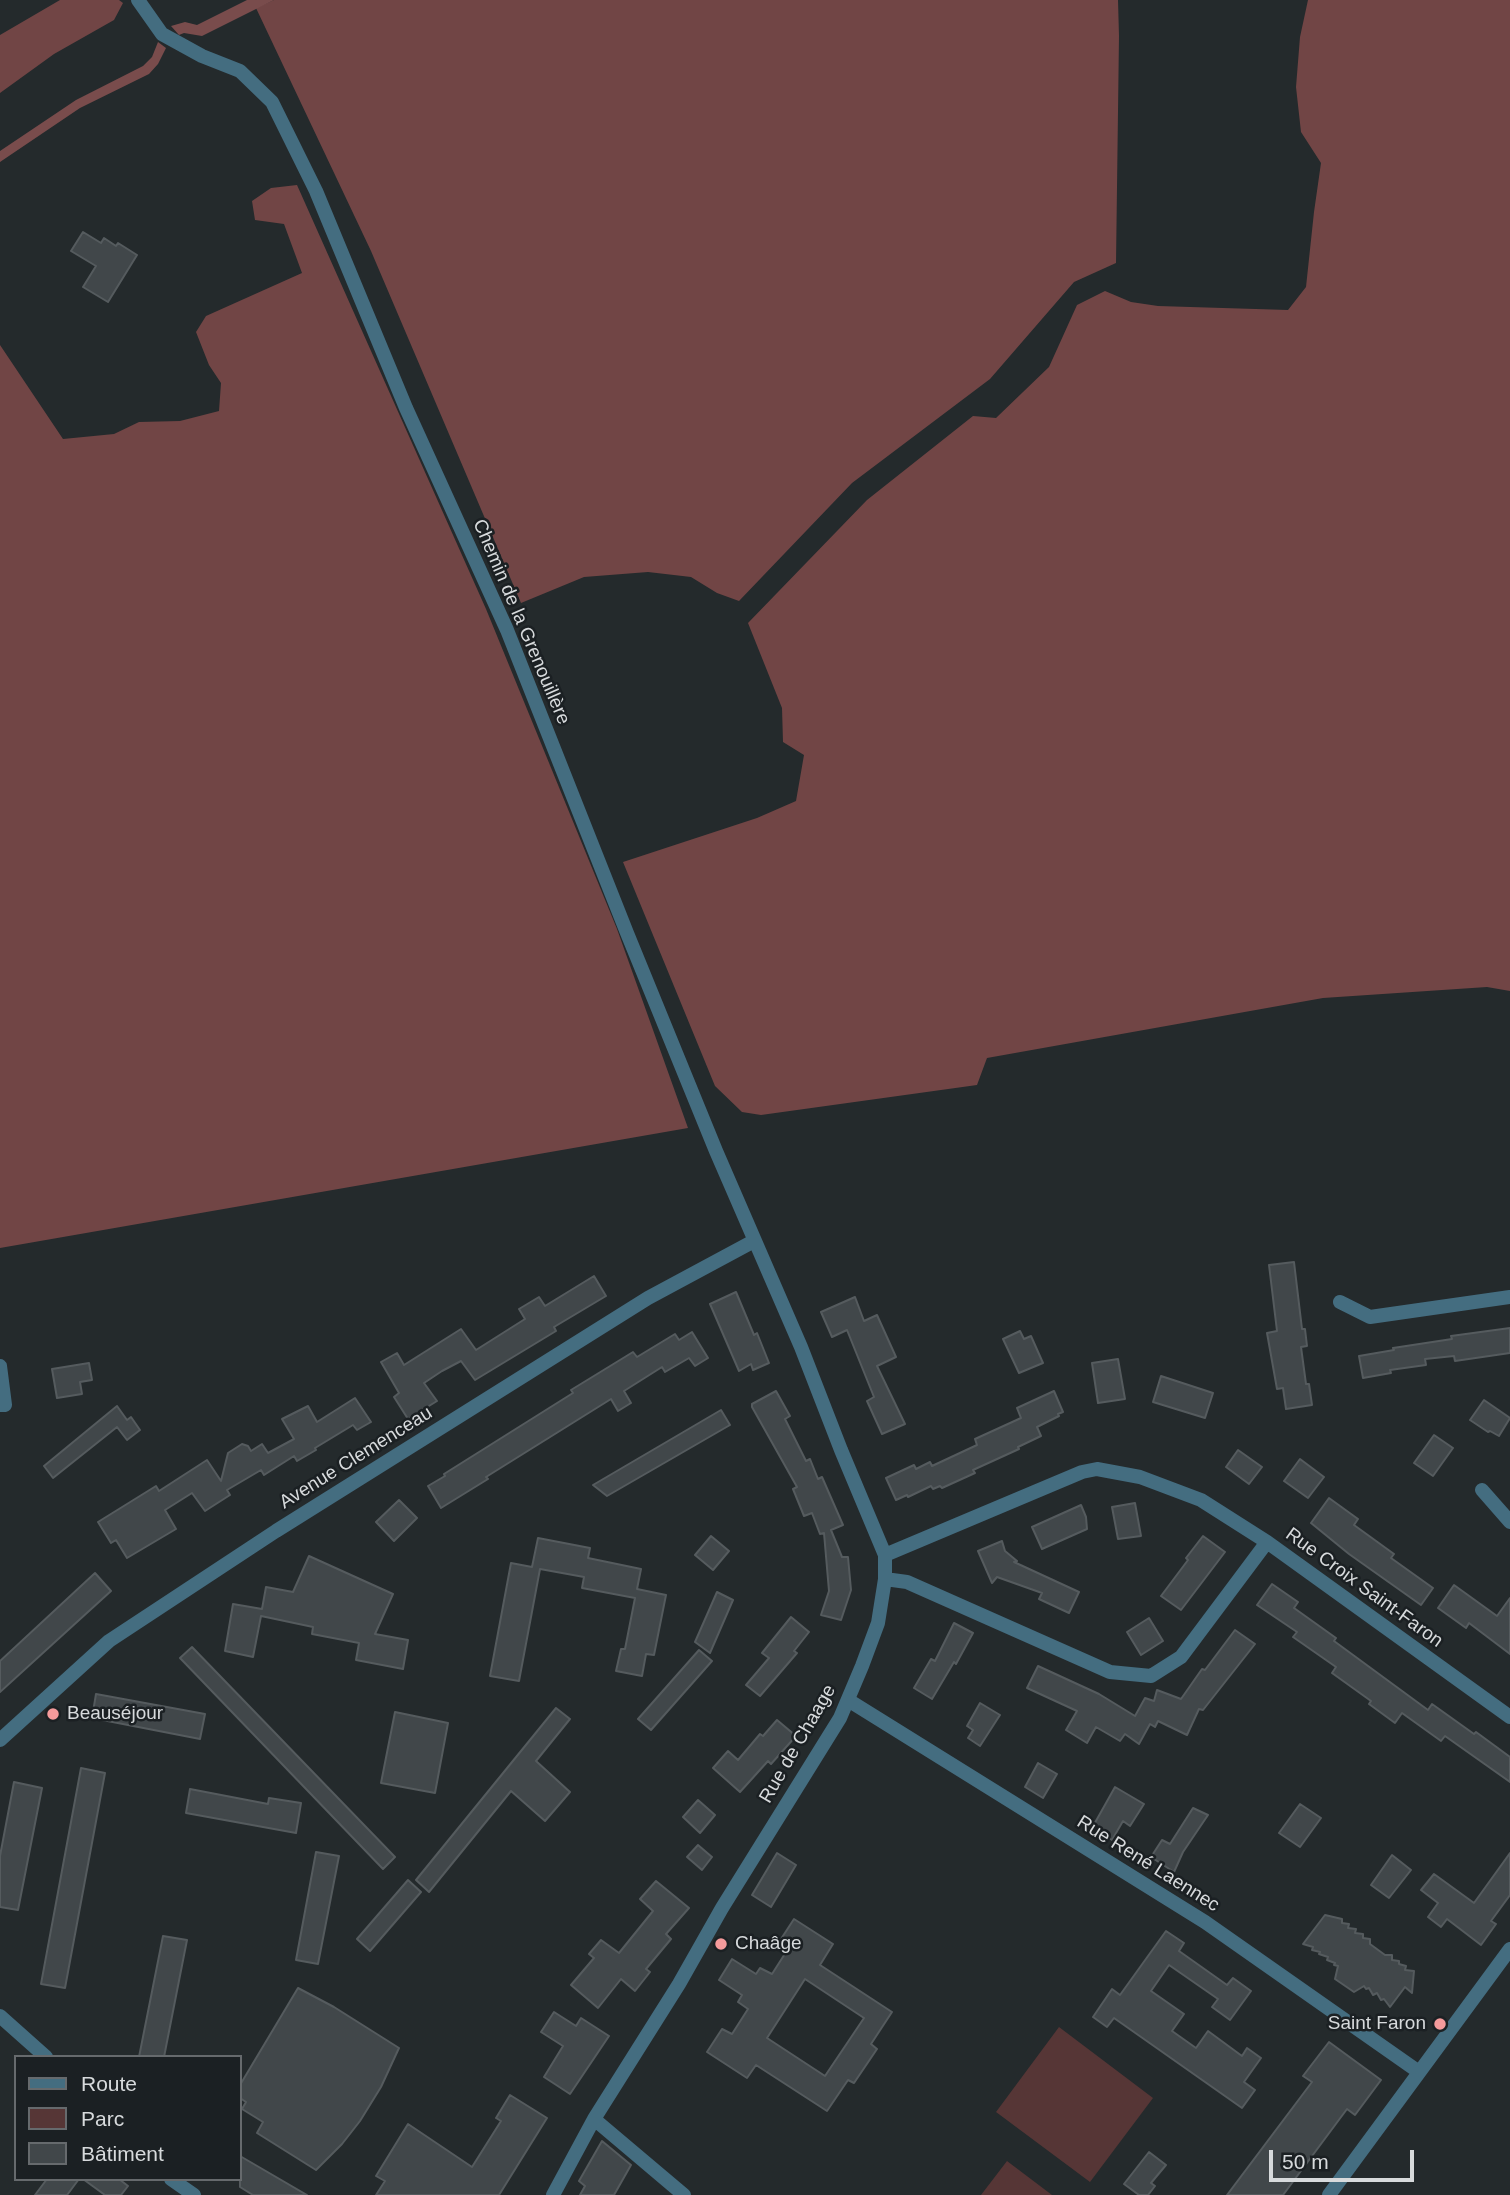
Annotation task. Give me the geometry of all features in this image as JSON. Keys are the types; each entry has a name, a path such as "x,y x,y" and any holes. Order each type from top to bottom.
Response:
{"street":[{"name":"Chemin de la Grenouillère","path":"138,0 162,34 202,56 240,71 272,102 316,191 406,408 507,630 627,933 754,1241"},
{"name":"Rue de Chaage","path":"553,2195 594,2119 840,1718 878,1623 885,1579 885,1555 801,1347 754,1241"},
{"name":"Avenue Clemenceau","path":"0,1740 109,1641 266,1537 648,1298 754,1241"},
{"path":"1340,1302 1370,1317 1510,1297"},
{"path":"0,1366 5,1405 0,1405"},
{"path":"885,1555 1082,1472 1097,1469 1140,1477 1201,1500 1267,1542"},
{"path":"1482,1490 1510,1522"},
{"name":"Rue Croix Saint-Faron","path":"885,1579 907,1582 1110,1672 1151,1676 1181,1657 1267,1542 1510,1717"},
{"name":"Rue René Laennec","path":"848,1700 1205,1922 1419,2072"},
{"path":"1329,2195 1510,1949"},
{"path":"0,2016 44,2055"},
{"path":"594,2119 684,2195"},
{"path":"174,2181 194,2195"}],"green space":[{"path":"1059,2027 1153,2098 1090,2182 996,2112"},
{"path":"1007,2161 1052,2195 981,2195"}],"shaded area":[{"path":"60,0 119,0 123,3 114,20 54,54 0,93 0,35"},
{"path":"247,0 274,0 202,36 184,33 179,35 171,26 185,22 197,25"},
{"path":"274,0 1118,0 1116,263 1074,282 990,379 852,483 739,601 717,593 691,577 648,572 584,577 521,603 371,251 256,8"},
{"path":"1308,0 1510,0 1510,991 1487,987 1323,998 987,1058 977,1085 761,1115 742,1112 715,1086 623,862 757,818 796,801 804,755 783,742 782,708 748,623 867,500 973,416 996,418 1049,367 1077,305 1105,291 1131,302 1158,306 1288,310 1306,287 1321,163 1301,132 1296,87 1300,37"},
{"path":"158,42 166,48 149,74 80,108 0,162 0,151 76,100 143,66 152,57"},
{"path":"297,185 486,609 617,929 688,1128 0,1248 0,345 63,439 114,434 139,422 180,421 219,411 221,383 209,365 196,332 206,316 302,273 284,224 255,220 252,201 271,188"}],"building":[{"path":"83,232 101,243 104,238 116,246 118,243 137,255 108,302 83,287 96,266 71,251"},
{"path":"1294,1262 1302,1329 1305,1329 1307,1346 1301,1347 1312,1405 1286,1409 1283,1388 1277,1389 1267,1333 1277,1331 1269,1265"},
{"path":"594,1276 606,1296 554,1327 556,1331 475,1380 461,1361 442,1371 424,1383 437,1401 408,1419 394,1397 399,1393 381,1362 397,1353 404,1365 461,1329 476,1350 525,1319 519,1309 539,1297 545,1306"},
{"path":"736,1292 769,1363 753,1370 751,1364 739,1371 710,1304"},
{"path":"855,1297 864,1321 877,1315 896,1357 877,1366 905,1424 882,1434 867,1401 874,1397 847,1330 832,1337 821,1312"},
{"path":"1510,1328 1510,1353 1455,1361 1454,1356 1425,1359 1426,1365 1390,1370 1391,1373 1363,1378 1359,1356 1452,1339 1451,1336"},
{"path":"1020,1331 1024,1339 1031,1336 1043,1363 1019,1373 1003,1339"},
{"path":"692,1332 708,1358 695,1366 689,1358 665,1372 662,1367 624,1391 631,1403 618,1411 611,1399 441,1508 428,1486 445,1476 444,1474 633,1352 637,1357 675,1334 679,1340"},
{"path":"1118,1359 1125,1399 1098,1403 1092,1363"},
{"path":"89,1363 92,1380 80,1382 82,1394 57,1398 52,1369"},
{"path":"1161,1376 1213,1393 1205,1418 1153,1402"},
{"path":"776,1391 790,1416 785,1419 806,1461 810,1459 818,1479 822,1477 843,1525 831,1530 842,1557 848,1557 851,1590 841,1620 821,1615 829,1591 824,1533 820,1534 812,1513 804,1516 793,1489 797,1487 752,1407 752,1404"},
{"path":"1054,1391 1063,1412 1037,1427 1041,1436 942,1488 940,1486 933,1489 931,1486 896,1500 886,1478 914,1465 916,1469 930,1462 932,1466 977,1445 975,1439 1021,1418 1017,1408"},
{"path":"355,1398 371,1422 357,1430 353,1425 297,1461 294,1456 264,1475 261,1470 227,1490 230,1495 205,1511 192,1493 165,1510 176,1529 127,1558 116,1540 111,1543 98,1522 156,1486 159,1491 207,1460 221,1481 228,1453 242,1444 248,1446 251,1451 262,1444 268,1453 294,1439 282,1419 308,1406 317,1422"},
{"path":"1484,1400 1510,1418 1499,1436 1470,1420"},
{"path":"117,1406 127,1420 131,1417 140,1430 127,1440 117,1427 53,1478 44,1466"},
{"path":"721,1410 730,1425 607,1496 593,1485"},
{"path":"1434,1435 1453,1448 1433,1476 1414,1463"},
{"path":"1238,1450 1262,1467 1249,1484 1226,1467"},
{"path":"1300,1459 1324,1477 1308,1498 1284,1481"},
{"path":"1329,1498 1358,1519 1354,1525 1394,1554 1391,1558 1433,1588 1421,1605 1349,1554 1311,1523"},
{"path":"399,1500 417,1518 394,1541 376,1522"},
{"path":"1135,1503 1141,1536 1118,1539 1112,1507"},
{"path":"1081,1505 1087,1529 1042,1549 1032,1527"},
{"path":"711,1536 729,1551 713,1570 695,1555"},
{"path":"1203,1536 1225,1552 1181,1610 1161,1596"},
{"path":"538,1538 590,1548 588,1558 641,1569 637,1589 666,1595 654,1655 646,1654 642,1676 616,1671 621,1649 625,1649 635,1598 582,1588 584,1577 540,1569 519,1681 490,1676 511,1563 532,1567"},
{"path":"1002,1541 1005,1551 1017,1561 1014,1562 1079,1592 1069,1613 1039,1599 1042,1593 997,1577 992,1583 978,1551"},
{"path":"309,1556 393,1594 375,1634 408,1640 403,1669 356,1660 359,1643 312,1634 313,1627 261,1616 253,1657 225,1651 233,1604 262,1609 266,1587 293,1592"},
{"path":"95,1573 111,1591 0,1692 0,1661"},
{"path":"1272,1584 1298,1602 1294,1608 1336,1638 1334,1641 1428,1710 1432,1704 1510,1757 1510,1782 1445,1736 1441,1741 1402,1713 1395,1723 1369,1704 1371,1701 1332,1673 1336,1667 1293,1637 1297,1632 1257,1605"},
{"path":"1454,1585 1497,1616 1510,1598 1510,1654 1469,1623 1466,1628 1438,1608"},
{"path":"717,1592 733,1600 710,1653 695,1642"},
{"path":"791,1617 809,1632 794,1651 797,1653 760,1696 746,1685 769,1658 762,1653"},
{"path":"1149,1618 1163,1641 1141,1655 1127,1632"},
{"path":"954,1623 973,1633 932,1699 914,1688 931,1659 935,1661"},
{"path":"1235,1630 1255,1644 1203,1710 1199,1709 1187,1735 1158,1721 1155,1727 1150,1724 1139,1744 1125,1734 1120,1741 1096,1727 1087,1743 1066,1730 1077,1711 1027,1688 1038,1666 1099,1694 1135,1716 1145,1698 1154,1701 1157,1690 1181,1699"},
{"path":"192,1647 395,1857 383,1869 180,1658"},
{"path":"699,1650 712,1661 651,1730 638,1719"},
{"path":"96,1694 205,1714 200,1739 92,1718"},
{"path":"980,1703 1000,1715 980,1746 968,1738 973,1730 967,1726"},
{"path":"556,1708 570,1719 536,1761 570,1792 545,1821 511,1791 429,1892 416,1880"},
{"path":"395,1712 448,1723 435,1793 381,1783"},
{"path":"777,1720 796,1736 771,1764 768,1761 740,1792 713,1768 728,1751 738,1760 760,1734 763,1736"},
{"path":"1038,1763 1057,1774 1043,1798 1025,1787"},
{"path":"81,1768 105,1773 65,1988 41,1984"},
{"path":"14,1782 42,1788 18,1910 0,1907 0,1856"},
{"path":"1115,1787 1144,1804 1130,1826 1123,1821 1112,1840 1092,1828"},
{"path":"190,1789 268,1804 269,1798 301,1803 296,1833 186,1813"},
{"path":"698,1800 715,1815 700,1833 683,1817"},
{"path":"1300,1804 1321,1818 1300,1847 1279,1833"},
{"path":"1193,1808 1208,1815 1183,1852 1174,1872 1151,1857 1162,1840 1170,1844"},
{"path":"698,1845 712,1857 702,1870 687,1857"},
{"path":"316,1852 339,1856 318,1964 296,1960"},
{"path":"777,1853 796,1865 771,1907 752,1895"},
{"path":"1510,1853 1510,1895 1491,1921 1496,1924 1481,1945 1447,1919 1441,1927 1428,1917 1438,1903 1421,1890 1434,1874 1474,1903"},
{"path":"1392,1855 1411,1870 1389,1898 1371,1885"},
{"path":"408,1880 421,1892 370,1951 357,1939"},
{"path":"656,1881 689,1908 666,1934 671,1939 646,1969 650,1972 635,1991 621,1979 598,2008 571,1985 594,1958 589,1954 601,1940 619,1953 653,1911 640,1899"},
{"path":"1325,1915 1342,1919 1342,1923 1349,1924 1348,1928 1356,1929 1355,1933 1363,1934 1363,1938 1370,1939 1370,1944 1385,1955 1392,1955 1392,1960 1406,1966 1405,1970 1414,1971 1412,1993 1405,1987 1390,2007 1377,1993 1373,1995 1369,1988 1364,1986 1354,1992 1335,1979 1338,1966 1327,1960 1328,1957 1319,1954 1320,1952 1312,1950 1313,1947 1303,1944"},
{"path":"794,1919 833,1944 820,1965 892,2012 871,2044 877,2049 854,2083 848,2080 827,2111 756,2065 747,2078 707,2052 722,2029 732,2034 748,2009 738,2002 742,1995 719,1980 732,1959 756,1974 760,1968 772,1974 788,1949 779,1942","holes":["805,1979 864,2018 825,2076 767,2038"]},
{"path":"1166,1931 1184,1943 1179,1951 1227,1985 1233,1978 1251,1991 1230,2020 1212,2007 1218,1999 1169,1965 1151,1991 1184,2014 1172,2031 1196,2048 1208,2031 1242,2056 1247,2048 1261,2058 1244,2082 1255,2090 1242,2108 1114,2018 1107,2027 1093,2017 1112,1989 1120,1995"},
{"path":"163,1936 187,1940 164,2055 139,2055"},
{"path":"298,1988 399,2048 381,2087 360,2121 316,2170 257,2133 263,2122 242,2109 246,2102 242,2099 242,2082"},
{"path":"554,2012 576,2026 581,2018 609,2036 570,2094 544,2077 563,2046 541,2032"},
{"path":"1329,2042 1381,2080 1355,2115 1347,2109 1283,2195 1227,2195 1312,2082 1303,2076"},
{"path":"510,2095 547,2118 499,2195 376,2195 385,2181 376,2176 408,2124 472,2167 501,2121 496,2118"},
{"path":"602,2141 631,2165 614,2195 580,2195 585,2186 579,2181"},
{"path":"1149,2152 1166,2165 1151,2183 1155,2186 1148,2195 1139,2195 1124,2184"},
{"path":"242,2157 307,2195 253,2195 240,2187"},
{"path":"46,2181 78,2181 67,2195 35,2195"},
{"path":"86,2181 122,2181 128,2186 121,2195 105,2195"}],"place":[{"name":"Beauséjour","path":"53,1714"},
{"name":"Chaâge","path":"721,1944"},
{"name":"Saint Faron","path":"1440,2024"}]}
